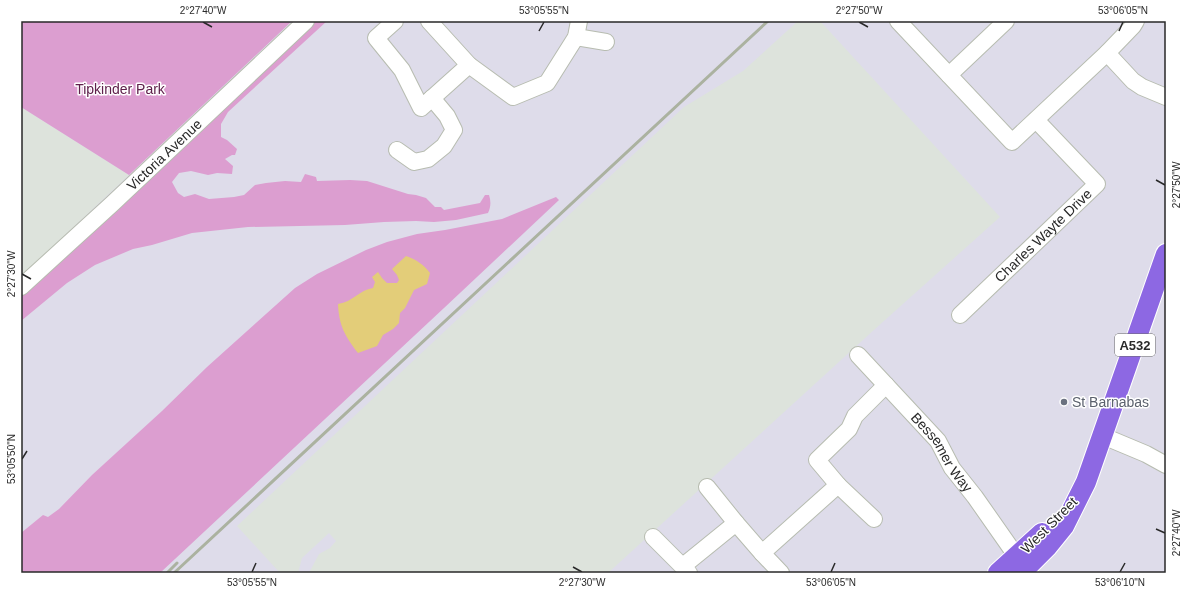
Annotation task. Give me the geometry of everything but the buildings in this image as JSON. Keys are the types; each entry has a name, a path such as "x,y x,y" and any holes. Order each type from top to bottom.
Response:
{"main road":[{"name":"West Street","path":"1016,569 1047,547 1064,526 1086,482 1166,254"}],"street":[{"name":"Victoria Avenue","path":"21,287 105,211 306,21"},
{"path":"395,21 376,38 426,103 447,116 454,130 444,146 428,159 414,162 397,150"},
{"path":"429,21 469,66 513,97 547,83 576,37 579,21"},
{"path":"898,21 1012,142 1107,53 1136,21"},
{"path":"949,75 1006,21"},
{"path":"576,37 606,42"},
{"path":"1107,53 1133,80 1142,87 1166,97"},
{"path":"426,103 469,66"},
{"name":"Charles Wayte Drive","path":"960,314 1097,184 1036,120"},
{"name":"Bessemer Way","path":"858,355 938,441 952,468 975,497 1016,569"},
{"path":"874,519 838,485 812,455 850,429 855,416 886,385"},
{"path":"1103,436 1146,454 1166,465"},
{"path":"762,553 838,485"},
{"path":"707,488 736,524 781,573"},
{"path":"653,537 686,570 736,524"}],"shaded area":[{"path":"798,21 820,21 1000,217 608,573 312,573 310,571 319,554 330,548 336,541 329,533 302,558 298,573 280,573 237,526 684,107 743,71"},
{"path":"21,107 129,175 21,276"},
{"path":"406,256 420,263 430,273 427,284 414,290 405,308 400,313 399,323 383,335 377,346 358,353 341,325 338,304 348,301 364,291 373,288 375,282 372,277 378,272 387,283 397,283 399,280 392,269"}],"green space":[{"name":"Tipkinder Park","path":"21,21 292,21 129,175 21,107"},
{"path":"313,21 327,21 228,112 221,124 221,137 237,149 235,155 225,159 233,166 232,174 217,173 208,175 191,171 179,173 172,182 178,193 184,197 195,194 209,199 234,197 244,195 255,185 285,181 301,182 305,174 316,177 317,181 367,181 426,198 435,207 441,207 444,210 480,203 485,195 489,195 490,208 488,213 456,220 434,222 416,221 345,225 248,227 192,233 133,249 95,265 67,283 21,321 21,296 113,211 118,211 120,202"},
{"path":"556,197 559,200 160,573 21,573 21,533 43,515 48,517 59,509 92,475 162,411 207,367 295,288 317,274 366,250 387,242 417,234 502,219"}],"railway":[{"path":"174,573 768,21"},
{"path":"167,573 177,563"}],"place":[{"name":"St Barnabas","path":"1064,402"}]}
